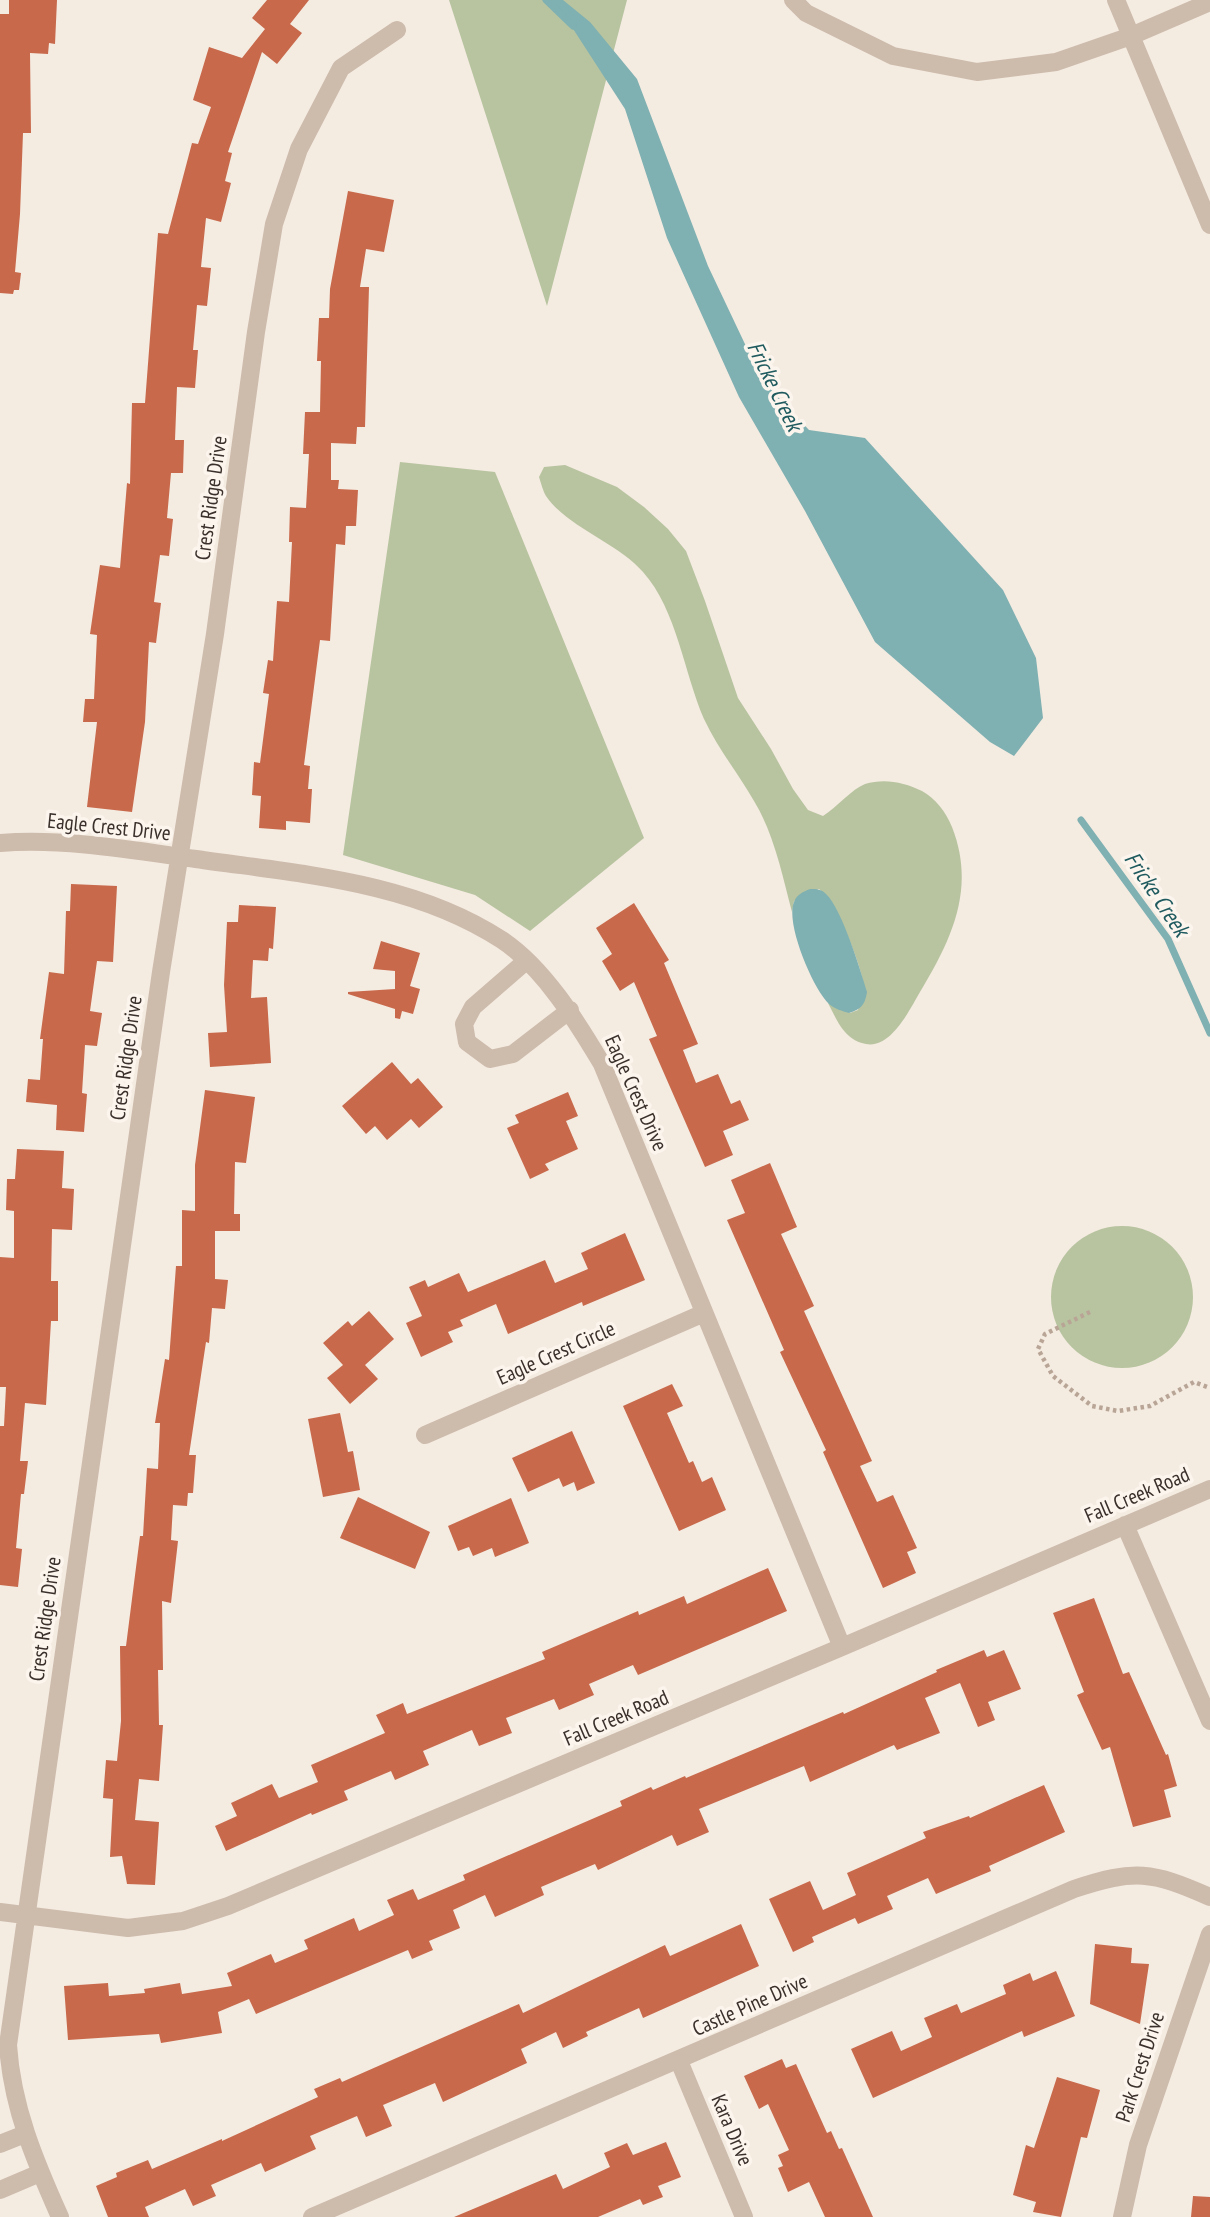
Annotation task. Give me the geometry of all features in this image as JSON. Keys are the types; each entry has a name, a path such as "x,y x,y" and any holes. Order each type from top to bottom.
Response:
{"street":[{"path":"793,0 806,13 893,56 977,72 1056,62 1131,36 1210,2"},
{"path":"1116,0 1210,225"},
{"name":"Crest Ridge Drive","path":"60,2217 25,2134 11,2082 8,2045 178,857 215,634 256,332 274,223 299,149 341,68 397,30"},
{"name":"Eagle Crest Drive","path":"0,843 18,841 99,847 317,877 387,891 447,910 503,941 526,961 570,1010 602,1063 842,1647"},
{"path":"526,961 473,1007 464,1024 467,1042 490,1059 513,1054 570,1010"},
{"name":"Eagle Crest Circle","path":"425,1435 704,1313"},
{"name":"Fall Creek Road","path":"0,1912 128,1928 183,1921 228,1906 1210,1489"},
{"path":"1125,1525 1210,1721"},
{"name":"Castle Pine Drive","path":"312,2217 1061,1894 1110,1877 1141,1874 1178,1883 1210,1897"},
{"name":"Park Crest Drive","path":"1122,2217 1138,2145 1210,1934"},
{"name":"Kara Drive","path":"679,2061 744,2217"},
{"path":"0,2144 25,2134"},
{"path":"0,2190 40,2173"}],"path":[{"path":"1090,1312 1045,1334 1038,1349 1053,1376 1092,1406 1118,1411 1150,1406 1194,1382 1210,1388"}],"green space":[{"path":"449,0 627,0 547,306"},
{"path":"400,462 495,472 644,838 530,931 475,895 343,855"},
{"path":"565,465 617,487 668,529 686,551 738,698 808,810 823,816 860,786 887,781 922,791 936,802 947,816 959,849 962,871 957,912 951,933 932,972 899,1026 884,1040 875,1044 858,1042 842,1028 828,1003 850,1013 858,1010 862,981 851,944 839,917 819,889 794,901 792,912 767,827 704,719 672,623 655,587 633,562 566,517 546,496 539,477 544,467"},
{"path":"1122,1226 1149,1231 1173,1246 1188,1270 1193,1297 1188,1324 1173,1348 1149,1363 1122,1368 1095,1363 1071,1348 1056,1324 1051,1297 1056,1270 1071,1246 1095,1231"}],"water":[{"path":"549,0 563,0 590,22 637,79 708,266 762,380 809,430 865,438 1003,590 1036,658 1043,718 1014,756 990,742 875,642 805,511 739,397 667,238 625,109 566,18"},
{"path":"810,889 822,891 832,902 860,969 866,996 860,1008 849,1013 831,1006 823,996 809,971 797,940 793,925 794,902 799,895"}],"building":[{"path":"9,0 57,0 55,44 49,43 48,54 30,53 31,133 23,133 15,272 21,273 19,290 14,290 13,294 0,293 0,14 9,14"},
{"path":"267,0 309,0 290,24 302,33 277,64 262,52 228,152 232,153 225,181 231,183 221,222 206,218 201,267 211,268 207,306 197,305 193,350 198,350 195,388 177,387 175,440 184,440 183,473 171,473 167,518 173,519 169,556 160,555 154,602 161,603 156,643 149,642 145,722 132,812 87,807 97,722 83,722 85,699 94,699 97,635 90,634 100,565 120,568 127,483 130,484 132,403 145,403 158,233 168,234 192,143 198,144 211,107 193,100 209,47 242,58 265,29 252,18"},
{"path":"348,191 394,200 384,252 366,249 360,287 369,287 365,427 357,427 356,444 331,443 331,480 339,480 338,489 358,490 356,526 346,526 345,545 336,544 330,641 320,640 304,765 310,766 310,823 286,821 286,830 259,828 261,796 252,795 254,762 260,763 269,694 263,693 268,660 273,661 277,601 289,602 292,542 289,542 290,507 306,508 309,454 303,454 305,412 320,412 321,361 317,361 319,318 329,318 330,289"},
{"path":"71,884 117,886 113,962 97,961 90,1011 102,1013 97,1046 85,1045 82,1093 87,1094 84,1132 56,1130 57,1105 26,1102 28,1079 40,1080 43,1039 40,1039 49,972 64,974 66,911 70,911"},
{"path":"634,903 669,960 664,963 698,1044 683,1050 696,1083 718,1074 731,1104 740,1100 749,1120 723,1131 733,1155 705,1167 649,1039 657,1036 634,982 620,991 602,961 612,954 596,928"},
{"path":"239,905 276,907 273,949 269,948 268,961 253,960 251,998 267,997 271,1063 210,1067 208,1033 227,1032 224,985 227,922 238,922"},
{"path":"381,941 420,953 410,986 420,989 413,1014 402,1011 400,1019 395,1018 395,1009 348,994 395,989 395,971 373,969"},
{"path":"392,1062 411,1084 418,1078 443,1107 419,1128 411,1119 387,1140 375,1126 366,1134 342,1106"},
{"path":"205,1090 255,1097 246,1163 235,1162 234,1214 240,1214 240,1231 215,1231 215,1279 228,1280 225,1309 212,1308 209,1343 206,1342 189,1455 196,1455 193,1493 188,1493 187,1506 173,1505 171,1540 178,1541 171,1603 162,1601 163,1670 158,1670 159,1725 163,1725 159,1781 139,1779 135,1820 159,1822 155,1885 127,1884 122,1856 110,1857 113,1799 103,1798 106,1760 117,1761 121,1721 120,1646 126,1646 140,1536 143,1536 147,1468 158,1469 160,1423 155,1423 165,1359 169,1360 176,1266 182,1266 182,1210 195,1211 195,1165"},
{"path":"568,1092 578,1116 566,1121 578,1149 545,1164 549,1170 530,1179 507,1128 519,1123 515,1115"},
{"path":"17,1149 64,1151 62,1188 74,1189 72,1230 52,1229 51,1281 58,1281 58,1321 51,1321 46,1405 25,1403 20,1461 28,1461 24,1494 21,1494 16,1548 22,1549 18,1587 0,1585 0,1426 4,1426 6,1387 0,1387 0,1257 14,1258 14,1211 6,1210 7,1179 15,1179"},
{"path":"770,1163 797,1227 781,1234 814,1306 804,1311 872,1461 860,1466 877,1502 893,1495 917,1548 907,1552 916,1573 883,1588 823,1452 826,1450 780,1352 784,1350 727,1220 745,1213 731,1180"},
{"path":"625,1233 645,1280 583,1306 582,1302 508,1334 496,1304 460,1320 463,1326 448,1332 453,1342 421,1357 406,1323 422,1316 409,1287 425,1280 428,1287 459,1273 468,1292 545,1260 555,1283 588,1269 581,1253"},
{"path":"369,1311 394,1339 365,1365 378,1379 350,1404 327,1378 343,1365 323,1343 348,1321 352,1326"},
{"path":"672,1384 683,1406 667,1413 689,1463 693,1461 702,1482 712,1477 726,1510 679,1531 623,1406"},
{"path":"340,1413 348,1452 353,1451 360,1490 323,1497 308,1419"},
{"path":"572,1431 595,1483 577,1491 574,1482 563,1487 559,1478 528,1492 512,1458"},
{"path":"358,1497 430,1532 415,1569 340,1538"},
{"path":"511,1498 529,1543 495,1557 492,1548 473,1556 469,1547 458,1551 448,1526"},
{"path":"768,1568 787,1611 638,1675 633,1665 589,1684 594,1695 559,1710 554,1699 506,1718 512,1733 479,1746 472,1730 423,1751 429,1765 395,1780 391,1771 344,1791 348,1800 312,1815 311,1813 226,1851 215,1826 237,1816 231,1803 272,1784 279,1798 318,1782 311,1765 385,1733 376,1715 403,1703 407,1714 545,1659 542,1652 638,1611 639,1615 684,1596 687,1604"},
{"path":"1094,1598 1123,1674 1129,1672 1166,1755 1168,1754 1177,1786 1164,1790 1171,1817 1133,1827 1110,1747 1102,1750 1077,1695 1084,1692 1053,1613"},
{"path":"984,1650 987,1657 1004,1650 1021,1689 988,1702 995,1720 978,1727 960,1683 925,1698 940,1733 897,1750 894,1745 810,1782 804,1766 699,1809 709,1832 677,1846 672,1835 598,1870 595,1864 541,1887 544,1895 495,1917 485,1895 453,1910 460,1928 429,1941 433,1950 412,1959 408,1950 256,2014 249,1999 218,2012 222,2033 161,2043 159,2034 68,2040 64,1986 108,1983 109,1996 145,1993 144,1989 180,1983 182,1994 232,1986 227,1973 271,1954 275,1963 308,1949 304,1940 354,1918 359,1931 394,1915 387,1900 413,1889 418,1900 465,1880 463,1875 622,1806 620,1801 651,1787 653,1790 685,1776 686,1778 843,1712 844,1714"},
{"path":"1044,1785 1065,1832 989,1866 991,1871 936,1894 928,1878 887,1896 893,1909 858,1924 855,1918 812,1937 814,1942 793,1952 769,1899 810,1881 823,1910 856,1895 847,1873 926,1838 923,1832 969,1816 970,1818"},
{"path":"741,1924 759,1966 643,2018 639,2008 586,2032 588,2036 563,2048 556,2032 521,2049 527,2063 443,2102 435,2083 383,2105 392,2126 366,2137 357,2116 310,2136 316,2149 265,2172 261,2163 211,2185 216,2196 193,2206 185,2189 145,2207 149,2217 108,2217 96,2186 117,2177 116,2173 148,2160 152,2169 222,2141 318,2097 314,2089 340,2078 342,2082 519,2004 523,2013 665,1945 670,1956"},
{"path":"1095,1944 1132,1948 1131,1963 1149,1964 1140,2024 1090,2004"},
{"path":"1056,1971 1075,2016 1024,2037 1022,2031 873,2098 851,2049 892,2031 901,2051 932,2037 924,2018 957,2004 961,2013 1006,1994 1003,1985 1030,1973 1033,1981"},
{"path":"782,2059 786,2068 796,2064 827,2133 831,2131 839,2149 842,2148 873,2217 825,2217 809,2182 788,2192 778,2168 783,2166 778,2155 789,2150 768,2104 759,2109 744,2076"},
{"path":"1057,2077 1100,2090 1087,2138 1081,2137 1061,2217 1033,2212 1036,2202 1013,2195 1026,2145 1034,2148"},
{"path":"666,2142 681,2177 658,2186 663,2197 643,2205 640,2199 598,2217 454,2217 556,2174 563,2189 610,2167 604,2153 627,2143 633,2155"},
{"path":"1193,2196 1210,2197 1210,2217 1191,2217"}],"waterway":[{"name":"Fricke Creek","path":"546,0 573,26"},
{"name":"Fricke Creek","path":"1081,820 1168,939 1210,1033"}]}
